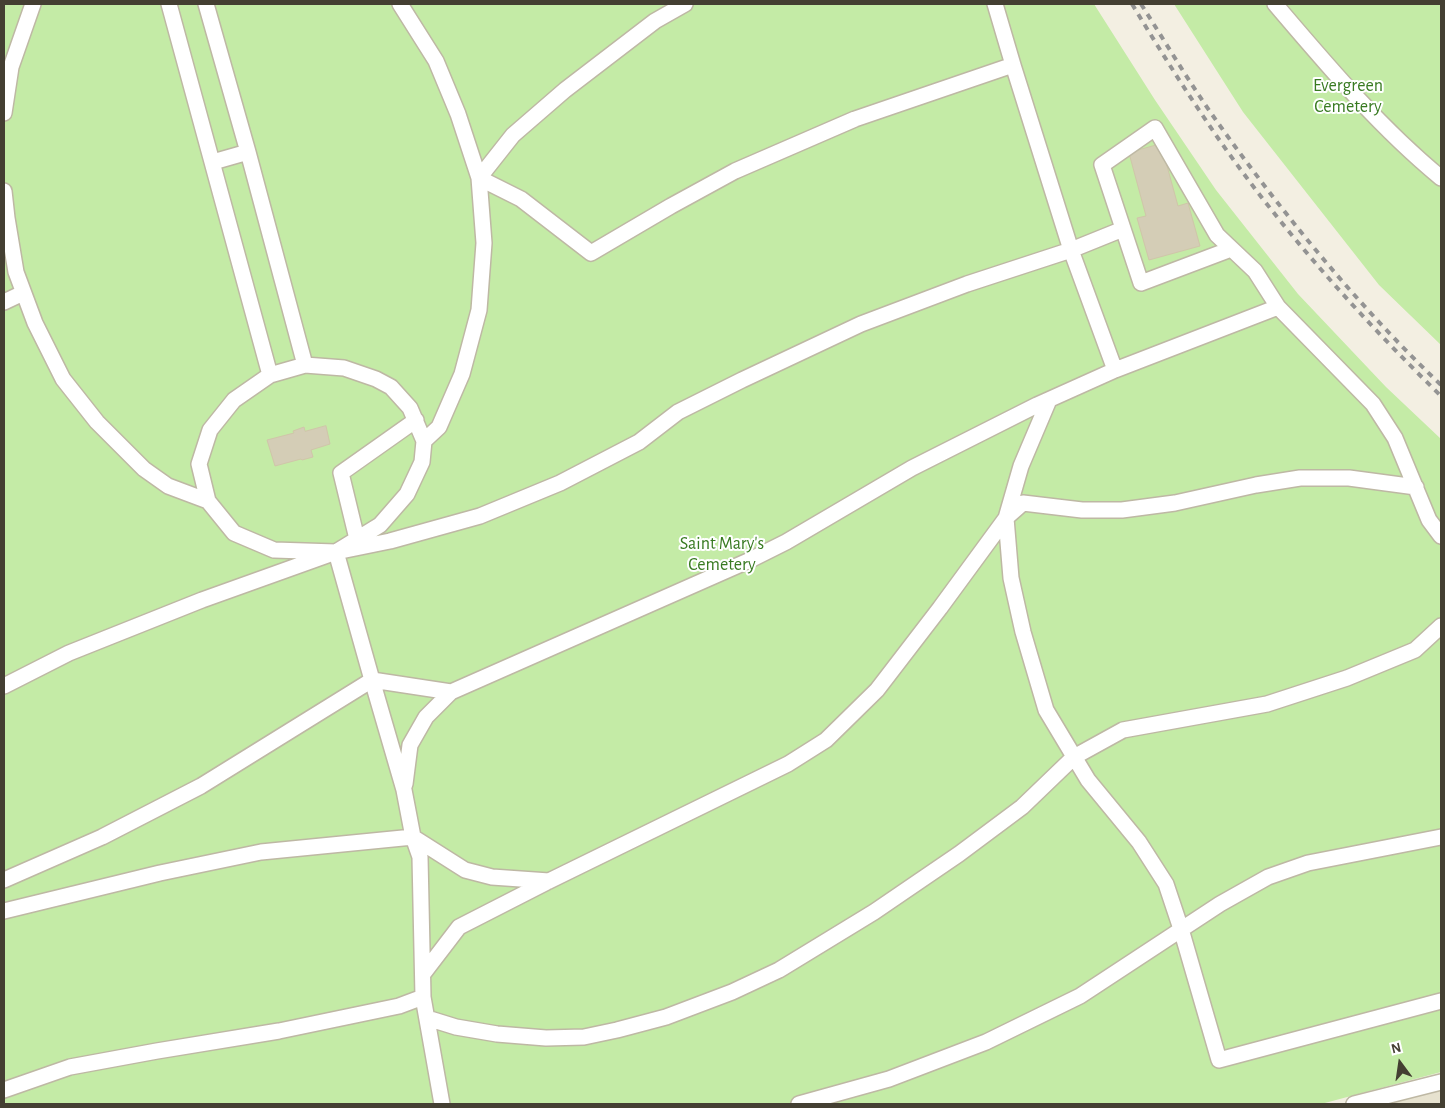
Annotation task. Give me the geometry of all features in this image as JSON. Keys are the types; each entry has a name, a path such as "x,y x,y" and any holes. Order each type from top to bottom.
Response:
{"street":[{"path":"4,113 11,68 32,4"},
{"path":"169,4 270,375"},
{"path":"206,4 306,365"},
{"path":"400,4 436,61 458,114 479,178 484,243 479,310 462,374 439,427 424,441"},
{"path":"479,178 513,134 565,90 656,21 685,4"},
{"path":"995,4 1072,250 1115,370"},
{"path":"1275,4 1336,76 1417,158 1441,178"},
{"path":"479,178 521,199 591,253 735,171 855,119 1013,65"},
{"path":"1231,249 1141,283 1102,165 1155,128 1217,235 1255,271 1278,307 1373,404 1395,438 1429,520 1441,536"},
{"path":"213,162 248,152"},
{"path":"4,191 16,272 13,298 4,311"},
{"path":"4,686 69,653 202,600 336,552 390,541 480,516 560,483 639,442 678,412 861,324 967,284 1072,250 1123,230"},
{"path":"13,298 35,323 62,379 96,422 144,469 168,486 208,501"},
{"path":"404,790 410,745 426,717 450,692 748,561 786,542 912,468 1048,400 1115,370 1278,307"},
{"path":"306,365 344,368 376,379 391,387 410,408 424,441 422,462 407,494 380,525 336,552 274,550 234,533 208,501 199,464 210,430 234,400 270,375 306,365"},
{"path":"1048,400 1020,466 1006,518 1011,578 1023,632 1046,710 1088,780 1140,842 1166,884 1219,1060 1441,1002"},
{"path":"357,538 341,472 416,420"},
{"path":"423,974 459,928 549,880 788,764 826,740 877,690 1006,518 1023,503 1082,510 1122,510 1175,503 1256,485 1300,478 1349,478 1416,487"},
{"path":"336,552 404,790 413,837 420,856 423,998 442,1104"},
{"path":"427,1018 456,1027 497,1034 546,1038 584,1036 618,1030 666,1017 732,992 779,970 874,912 959,854 1022,807 1074,756 1123,730 1267,704 1347,678 1415,650 1441,626"},
{"path":"4,880 102,837 201,786 372,680 450,692"},
{"path":"4,911 160,873 261,852 413,837 465,870 492,878 549,880"},
{"path":"799,1104 889,1079 986,1042 1080,996 1220,904 1268,877 1308,863 1441,837"},
{"path":"4,1090 70,1067 279,1031 399,1006 423,998"},
{"path":"1354,1104 1441,1082"}],"shaded area":[{"path":"1441,1089 1441,1104 1384,1104"}],"green space":[{"name":"Saint Mary's Cemetery","path":"4,4 1094,4 1155,100 1216,190 1298,294 1386,387 1441,439 1441,1072 1321,1104 4,1104"},
{"name":"Evergreen Cemetery","path":"1174,4 1441,4 1441,345 1379,285 1243,112"}],"building":[{"path":"1161,144 1178,206 1188,203 1200,246 1149,260 1137,218 1146,216 1129,153"},
{"path":"326,426 330,444 311,450 313,457 275,466 267,440 294,433 293,431 304,427 305,431"}],"railway":[{"path":"1132,4 1229,154 1285,227 1345,297 1441,396"},
{"path":"1141,4 1211,113 1291,220 1349,289 1441,385"}]}
